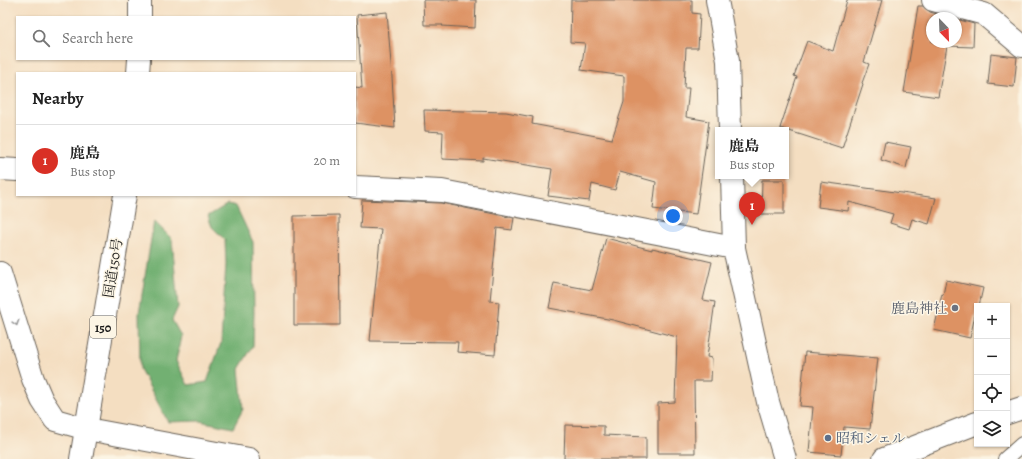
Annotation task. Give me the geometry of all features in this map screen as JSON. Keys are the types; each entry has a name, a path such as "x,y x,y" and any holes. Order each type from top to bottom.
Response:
{"main road":[{"path":"140,0 140,16"},
{"path":"717,0 728,60 730,127"},
{"path":"933,0 984,14 1022,46"},
{"path":"138,72 139,60"},
{"path":"0,169 16,170"},
{"path":"732,179 734,248 768,402 785,459"},
{"path":"356,187 442,190 734,248"},
{"name":"国道150号","path":"81,459 125,196"},
{"path":"0,273 33,379 42,400 55,420 87,430 249,459"},
{"path":"1010,412 1022,408"},
{"path":"884,459 974,424"}],"lane":[{"path":"1005,459 1022,444"}],"green space":[{"path":"228,204 236,206 253,242 253,346 239,369 243,409 233,428 200,421 168,422 140,369 139,313 154,221 172,239 178,307 172,320 181,336 176,361 188,385 207,382 221,343 226,264 225,240 212,227 208,216"}],"building":[{"path":"423,0 476,0 475,28 424,25"},
{"path":"571,0 692,0 692,13 700,14 698,48 686,48 684,88 689,88 686,117 709,121 696,214 653,209 656,182 620,172 615,190 592,184 589,201 548,196 552,169 483,158 483,161 442,159 443,132 425,131 424,110 506,112 533,117 532,124 612,139 624,102 624,76 581,70 585,43 570,42"},
{"path":"847,0 882,0 864,62 869,64 842,148 789,131 789,127 780,127 797,77 794,76 807,41 833,51"},
{"path":"918,6 923,6 930,12 926,12 926,48 947,48 938,97 904,92"},
{"path":"387,12 395,128 356,123 356,87 362,88 357,15"},
{"path":"962,21 974,24 973,47 962,47"},
{"path":"991,54 1017,57 1014,87 988,84"},
{"path":"885,142 911,147 906,168 881,160"},
{"path":"762,180 784,180 784,214 761,214"},
{"path":"821,182 936,198 929,224 912,219 909,229 890,223 893,214 849,202 848,211 818,207"},
{"path":"362,200 441,203 514,218 512,230 497,228 490,301 499,302 495,355 457,352 458,342 370,341 381,229 360,228"},
{"path":"339,215 340,325 294,325 294,216"},
{"path":"606,238 652,250 652,248 712,262 703,300 715,302 707,357 712,358 711,381 694,381 695,453 658,453 658,403 675,402 677,337 613,320 549,308 554,283 592,290"},
{"name":"鹿島神社","path":"946,280 983,288 980,303 974,303 974,320 970,338 934,330 942,294 943,295"},
{"path":"805,352 878,358 870,429 844,427 841,455 809,452 813,407 800,406"},
{"path":"565,425 604,426 604,435 646,437 646,459 564,459"}],"place":[{"name":"鹿島","path":"752,225"},
{"name":"鹿島神社","path":"955,308"},
{"name":"昭和シェル","path":"828,438"}]}
